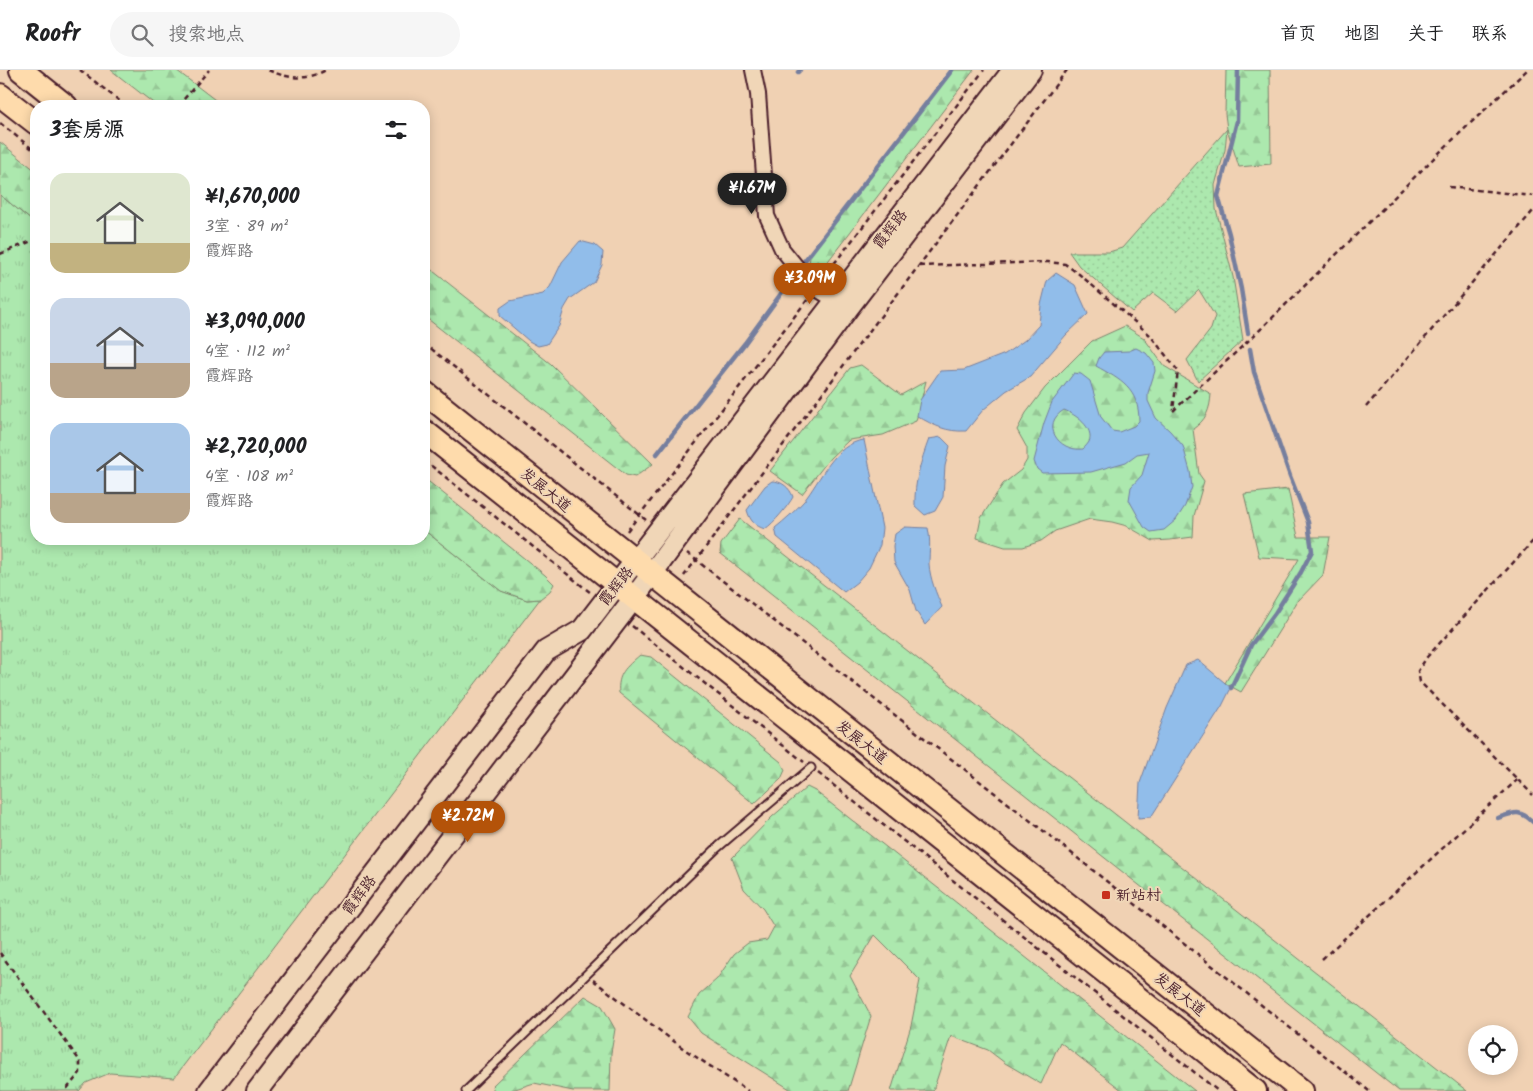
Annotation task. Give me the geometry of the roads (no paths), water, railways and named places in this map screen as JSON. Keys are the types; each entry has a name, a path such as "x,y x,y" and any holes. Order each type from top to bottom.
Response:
{"main road":[{"path":"21,70 58,100"},
{"path":"0,95 30,118"},
{"name":"发展大道","path":"430,397 1302,1091"},
{"name":"发展大道","path":"430,436 1255,1091"}],"street":[{"path":"753,70 758,94 766,216 782,249 816,288 842,304"},
{"name":"霞辉路","path":"643,568 675,543 842,304 1013,70"},
{"name":"霞辉路","path":"257,1091 620,616 625,592 643,568 659,530 1031,70"},
{"name":"霞辉路","path":"209,1091 546,651 582,630 604,603 625,592"}],"lane":[{"path":"466,1091 717,848 811,768"}],"water":[{"path":"580,241 595,245 603,252 602,265 594,282 570,299 564,309 559,326 547,344 538,346 529,341 500,316 500,308 510,301 543,294 550,287 562,262"},
{"path":"1056,273 1075,285 1088,314 1066,335 1030,377 1006,391 983,410 966,431 941,428 917,416 920,400 940,371 964,370 1005,354 1025,340 1039,325 1041,305 1047,281"},
{"path":"1136,348 1146,353 1154,363 1155,371 1148,393 1148,401 1156,418 1183,446 1190,471 1192,487 1185,506 1176,520 1164,530 1151,532 1144,527 1129,500 1131,487 1142,475 1149,452 1137,454 1126,462 1091,472 1042,473 1037,469 1034,461 1044,423 1052,402 1074,373 1081,374 1090,381 1101,417 1112,431 1119,432 1134,426 1139,421 1136,401 1132,393 1121,381 1096,366 1104,352 1129,351","holes":["1064,410 1087,427 1090,437 1089,442 1083,449 1074,449 1066,446 1055,436 1053,422"]},
{"path":"941,437 950,446 945,466 943,497 935,511 925,515 915,506 917,480 929,439"},
{"path":"864,440 882,528 880,545 869,568 857,582 844,592 777,537 775,528 804,501 836,455 854,443"},
{"path":"772,481 779,482 785,486 793,497 788,505 765,529 753,522 747,510 765,486"},
{"path":"905,527 928,528 930,570 942,607 925,625 916,611 910,590 894,562 893,546 895,534"},
{"path":"1198,660 1231,688 1222,706 1151,817 1138,818 1140,783 1167,708 1186,665"}],"waterway":[{"path":"802,264 952,70"},
{"path":"1238,70 1237,121 1218,196 1229,234 1248,333"},
{"path":"657,454 745,343 791,280"},
{"path":"1231,688 1251,645 1275,613 1312,551 1308,522 1254,372 1250,349"},
{"path":"1498,818 1520,813 1533,822"}],"place":[{"name":"新站村","path":"1106,895"}]}
